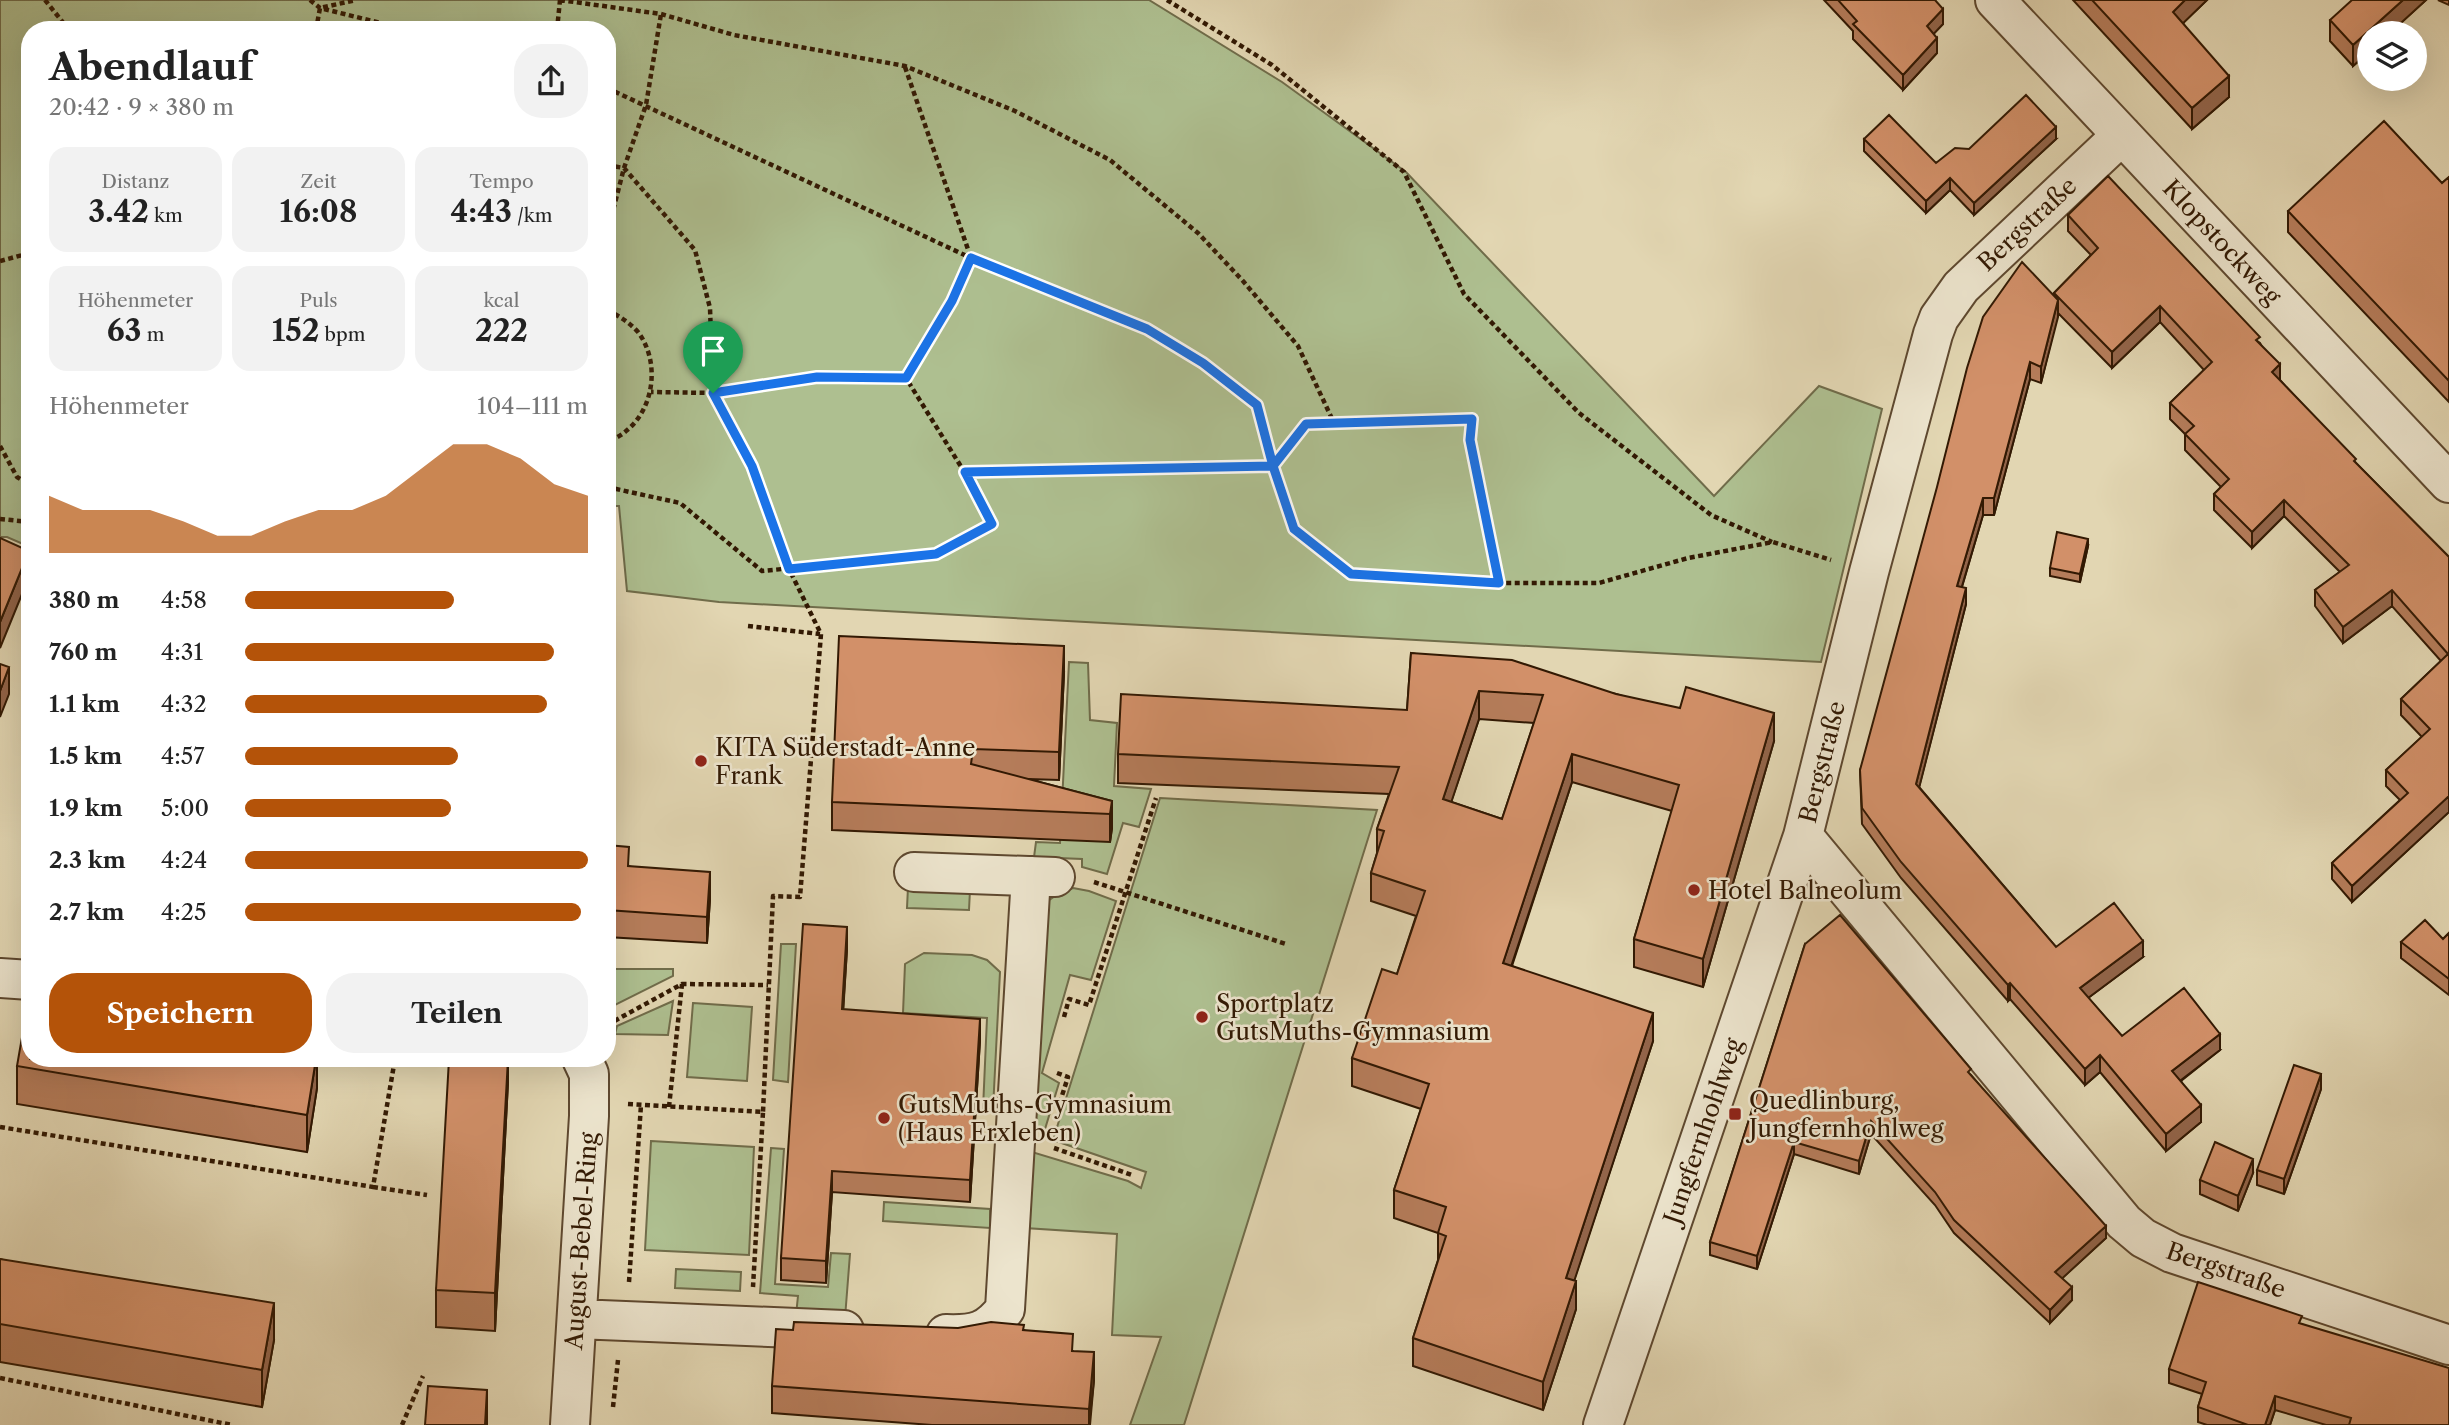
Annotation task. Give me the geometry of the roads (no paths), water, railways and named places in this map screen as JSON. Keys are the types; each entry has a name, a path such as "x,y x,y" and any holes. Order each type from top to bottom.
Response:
{"street":[{"name":"Klopstockweg","path":"1995,0 2449,483"},
{"name":"Bergstraße","path":"2122,135 1961,287 1940,317 1927,351 1803,836 2124,1222 2143,1238 2172,1254 2449,1345"},
{"name":"Jungfernhohlweg","path":"1604,1425 1803,836"},
{"path":"914,872 1044,877 1016,1138 1005,1309 995,1323 981,1331 959,1334 917,1333"},
{"path":"0,978 21,979"},
{"name":"August-Bebel-Ring","path":"570,1425 589,1102 589,1074 586,1067"},
{"path":"577,1319 876,1331"}],"place":[{"name":"KITA Süderstadt-Anne Frank","path":"701,761"},
{"name":"Hotel Balneolum","path":"1694,890"},
{"name":"Sportplatz GutsMuths-Gymnasium","path":"1202,1017"},
{"name":"Quedlinburg, Jungfernhohlweg","path":"1735,1114"},
{"name":"GutsMuths-Gymnasium (Haus Erxleben)","path":"884,1118"}]}
